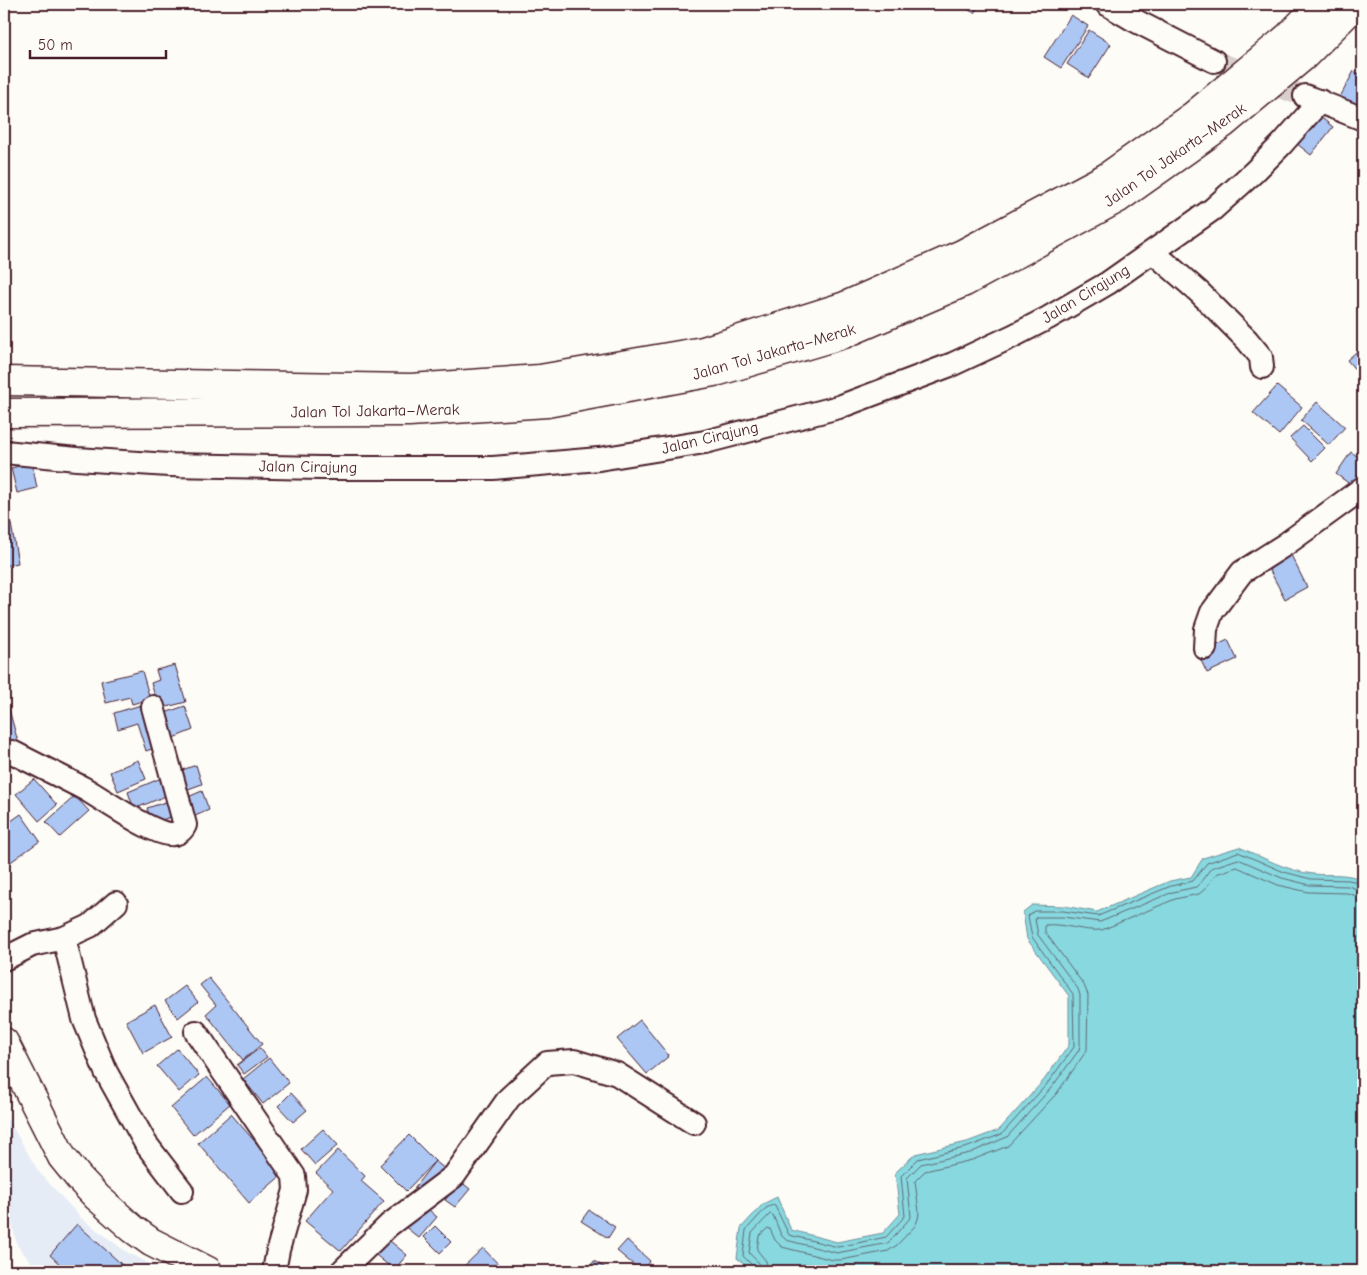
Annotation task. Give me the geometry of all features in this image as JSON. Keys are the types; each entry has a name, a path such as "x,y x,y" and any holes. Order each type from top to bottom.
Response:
{"highway":[{"name":"Jalan Tol Jakarta–Merak","path":"4,381 411,388 540,379 703,351 846,306 962,254 1106,177 1194,116 1288,37 1320,4"},
{"name":"Jalan Tol Jakarta–Merak","path":"4,412 409,412 547,403 719,372 844,334 965,282 1117,199 1224,124 1304,56 1356,4"},
{"path":"4,1042 62,1157 79,1178 97,1198 151,1242 208,1271"}],"street":[{"path":"1107,4 1214,61"},
{"name":"Jalan Cirajung","path":"4,452 169,465 409,469 493,468 599,459 706,442 839,407 953,364 1048,318 1108,283 1213,209 1282,144 1312,98 1363,119"},
{"path":"1153,252 1200,293 1247,340 1261,357 1262,367"},
{"path":"1205,648 1206,629 1212,612 1242,572 1286,544 1363,488"},
{"path":"4,754 12,752 16,754 85,790 150,828 167,834 176,834 182,830 184,825 153,707"},
{"path":"4,959 32,945 64,938 90,926 116,903"},
{"path":"64,938 84,1018 106,1072 146,1144 182,1191"},
{"path":"196,1032 294,1176 295,1190 274,1271"},
{"path":"342,1271 389,1225 454,1176 509,1098 547,1063 574,1061 617,1074 694,1123"}],"shaded area":[{"path":"8,1119 38,1171 81,1218 125,1251 163,1271 38,1271 17,1245 4,1190 4,1121"}],"water":[{"path":"1239,847 1294,870 1313,874 1350,876 1363,880 1363,1271 751,1271 737,1258 741,1228 763,1204 777,1197 791,1230 837,1242 883,1233 900,1214 895,1173 915,1154 967,1142 999,1130 1044,1080 1069,1045 1069,996 1027,939 1023,912 1032,905 1064,906 1097,912 1170,881 1191,877 1203,858"}],"building":[{"path":"959,4 980,4 974,13"},
{"path":"1071,15 1088,26 1061,68 1044,57"},
{"path":"1089,30 1111,44 1089,78 1067,64"},
{"path":"1354,71 1363,76 1363,109 1340,97"},
{"path":"1318,115 1333,127 1311,155 1296,143"},
{"path":"1363,346 1363,379 1347,360"},
{"path":"1277,386 1302,407 1279,435 1253,413"},
{"path":"1317,402 1345,427 1329,445 1301,420"},
{"path":"1303,426 1325,448 1312,461 1290,438"},
{"path":"1351,452 1363,460 1363,468 1351,485 1336,474"},
{"path":"32,463 37,488 17,493 11,468"},
{"path":"10,518 18,563 4,566 4,520"},
{"path":"1291,555 1307,587 1285,599 1268,567"},
{"path":"1228,640 1237,659 1207,673 1198,654"},
{"path":"175,665 186,702 159,709 151,683 159,680 156,670"},
{"path":"142,671 150,699 132,704 130,697 106,703 101,681"},
{"path":"7,702 18,742 4,746 4,703"},
{"path":"148,703 160,746 146,751 137,723 118,729 114,713"},
{"path":"185,706 193,730 168,740 159,715"},
{"path":"138,760 146,779 118,791 110,772"},
{"path":"196,765 202,784 180,792 174,773"},
{"path":"166,776 173,793 134,809 128,792"},
{"path":"34,779 57,805 39,821 16,794"},
{"path":"202,791 209,810 188,819 181,800"},
{"path":"75,796 89,811 60,837 46,822"},
{"path":"172,800 177,815 152,823 147,808"},
{"path":"21,814 40,841 5,866 4,826"},
{"path":"209,978 262,1044 243,1060 206,1014 216,1005 200,985"},
{"path":"185,986 198,1002 178,1018 165,1001"},
{"path":"155,1005 172,1037 143,1053 126,1021"},
{"path":"640,1020 669,1056 647,1074 617,1039"},
{"path":"260,1048 267,1057 244,1074 237,1065"},
{"path":"177,1049 199,1075 179,1092 157,1066"},
{"path":"269,1058 289,1083 263,1104 243,1079"},
{"path":"207,1077 230,1104 193,1135 171,1108"},
{"path":"291,1093 307,1110 293,1122 278,1106"},
{"path":"231,1114 283,1174 249,1203 198,1143"},
{"path":"323,1129 338,1145 315,1165 301,1149"},
{"path":"409,1135 435,1161 406,1191 380,1165"},
{"path":"338,1150 365,1176 361,1181 384,1201 341,1251 305,1221 333,1189 316,1173"},
{"path":"435,1161 445,1169 424,1196 414,1188"},
{"path":"460,1181 470,1189 455,1207 445,1200"},
{"path":"421,1203 437,1217 419,1238 403,1225"},
{"path":"589,1210 615,1227 608,1238 581,1221"},
{"path":"77,1224 129,1271 67,1271 50,1255"},
{"path":"435,1226 451,1242 440,1253 424,1237"},
{"path":"384,1236 407,1255 394,1270 371,1251"},
{"path":"627,1240 650,1261 641,1271 617,1251"},
{"path":"483,1248 501,1267 497,1271 459,1271"},
{"path":"594,1261 610,1271 587,1271"}],"tunnel":[{"path":"1214,61 1304,96"}]}
